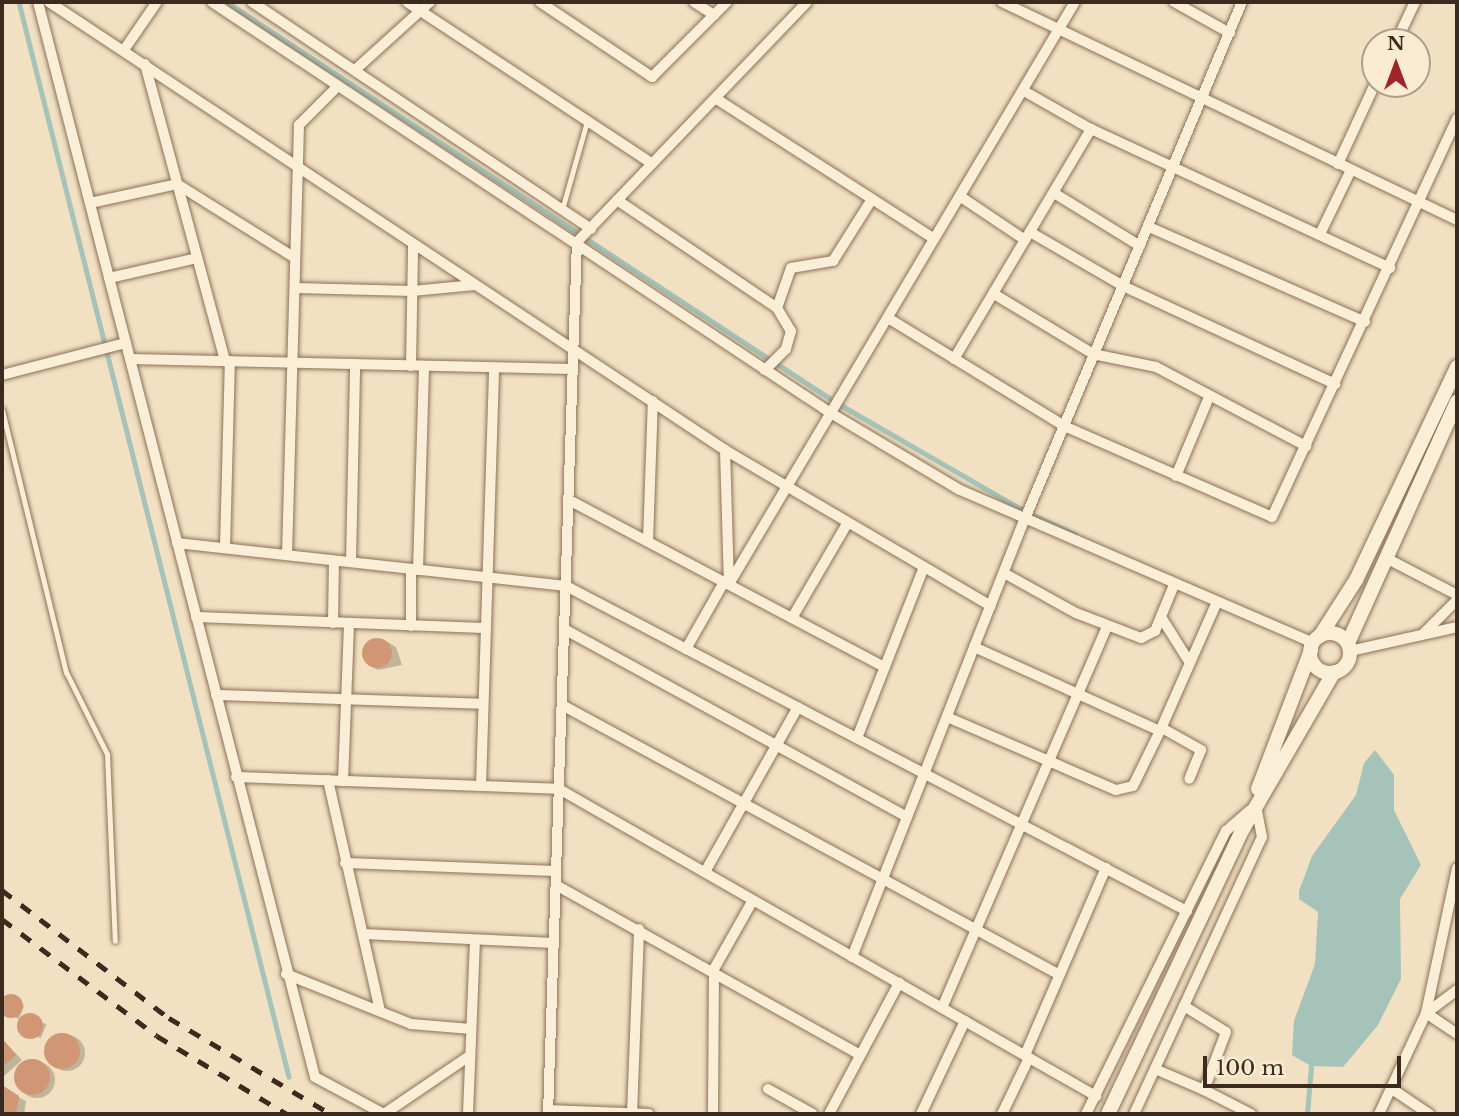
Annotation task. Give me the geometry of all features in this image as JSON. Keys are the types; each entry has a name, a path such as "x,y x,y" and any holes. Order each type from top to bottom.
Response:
{"street":[{"path":"38,2 109,278 122,344 130,359 286,974 315,1077 384,1114 468,1057"},
{"path":"49,2 145,64 298,170 574,347 725,450 923,570 991,606"},
{"path":"124,50 157,2"},
{"path":"212,2 577,242 828,412 1024,521 1314,643"},
{"path":"252,2 563,206 590,229"},
{"path":"407,2 651,163"},
{"path":"355,70 430,2"},
{"path":"540,2 652,77 727,2"},
{"path":"694,2 714,15"},
{"path":"1002,2 1201,95 1457,220"},
{"path":"687,649 787,487 828,412 888,318 933,238 961,197 1075,2"},
{"path":"1174,2 1230,33"},
{"path":"852,957 1024,521 1242,2"},
{"path":"1403,28 1415,2"},
{"path":"649,1114 548,1112 577,242 651,163 718,100 799,4"},
{"path":"145,64 197,258 228,361 225,548"},
{"path":"287,555 299,125 338,86"},
{"path":"1024,91 1091,129 1390,268"},
{"path":"1338,164 1369,98"},
{"path":"718,100 933,238"},
{"path":"888,318 1064,426 1272,517 1365,322 1457,119"},
{"path":"954,359 1091,129"},
{"path":"1320,234 1351,170"},
{"path":"90,203 177,184 295,258"},
{"path":"1054,193 1140,246"},
{"path":"961,197 1123,286 1335,384"},
{"path":"777,308 791,268 833,261 872,198"},
{"path":"617,200 777,308 791,331 786,349 765,370"},
{"path":"1149,227 1365,322"},
{"path":"411,366 413,246"},
{"path":"109,278 197,258"},
{"path":"295,288 412,291 475,285"},
{"path":"994,294 1093,354 1156,367 1306,446"},
{"path":"2,375 122,344"},
{"path":"130,359 573,369"},
{"path":"351,562 355,364"},
{"path":"411,626 424,366"},
{"path":"1108,1114 1253,808 1314,643 1356,580 1457,367"},
{"path":"481,786 484,577 494,368"},
{"path":"1176,476 1209,397"},
{"path":"648,541 653,401"},
{"path":"1087,1114 1226,831 1253,808 1334,672 1347,664 1349,647 1385,558 1457,402"},
{"path":"725,450 727,583"},
{"path":"569,499 885,667"},
{"path":"792,618 847,524"},
{"path":"177,543 566,586 1187,911"},
{"path":"1385,558 1457,597 1424,633"},
{"path":"334,561 334,623"},
{"path":"857,738 923,570"},
{"path":"1004,573 1107,627 1141,638 1155,631 1174,585"},
{"path":"947,717 1047,763 1127,791 1161,729 1217,602"},
{"path":"196,617 485,628"},
{"path":"1161,617 1190,663"},
{"path":"343,781 349,623"},
{"path":"942,1008 1107,627"},
{"path":"1349,647 1457,627"},
{"path":"564,629 907,817"},
{"path":"1314,643 1332,633 1349,647"},
{"path":"1314,643 1315,665 1334,672"},
{"path":"974,648 1161,729 1201,750 1189,779"},
{"path":"216,695 484,704"},
{"path":"562,705 1060,975"},
{"path":"705,872 798,707"},
{"path":"236,777 559,789 1096,1096"},
{"path":"328,780 380,1010"},
{"path":"1133,1114 1262,836 1253,808"},
{"path":"345,863 556,871"},
{"path":"1002,1114 1106,868"},
{"path":"1379,1114 1426,1013 1457,868"},
{"path":"556,885 714,969 859,1055"},
{"path":"713,1114 714,969 753,900"},
{"path":"632,1114 639,929"},
{"path":"363,934 475,942 554,943"},
{"path":"468,1114 468,1057 475,942"},
{"path":"286,974 411,1024 471,1029"},
{"path":"830,1114 899,983"},
{"path":"1426,1013 1457,990"},
{"path":"1184,1006 1226,1032 1204,1090"},
{"path":"1426,1013 1457,1034"},
{"path":"921,1114 965,1021"},
{"path":"1155,1069 1251,1114"},
{"path":"768,1088 813,1114"},
{"path":"1392,1089 1429,1114"}],"lane":[{"path":"563,206 587,121"},
{"path":"2,410 66,672 107,754 115,941"}],"water":[{"path":"1375,750 1394,775 1394,810 1421,865 1400,899 1401,979 1378,1025 1343,1067 1311,1066 1292,1055 1294,1021 1315,964 1318,912 1299,899 1299,891 1312,856 1356,795 1364,763"}],"building":[{"path":"377,638 383,639 391,647 391,659 383,667 377,668 371,667 363,659 362,653 363,647 371,639"},
{"path":"11,994 22,1001 23,1006 16,1017 11,1018 0,1011 -1,1006 6,995"},
{"path":"30,1013 39,1017 43,1026 39,1035 30,1039 21,1035 17,1026 21,1017"},
{"path":"62,1033 75,1038 80,1051 75,1064 62,1069 49,1064 44,1051 49,1038"},
{"path":"2,1038 16,1055 2,1067"},
{"path":"32,1059 45,1064 50,1077 45,1090 32,1095 19,1090 14,1077 19,1064"},
{"path":"2,1085 19,1096 16,1114 2,1114"}],"waterway":[{"path":"19,2 289,1077"},
{"path":"227,2 768,358"},
{"path":"779,365 831,399"},
{"path":"841,405 1021,509"},
{"path":"1036,516 1075,534"},
{"path":"1307,1114 1311,1066"}],"railway":[{"path":"2,890 169,1018 331,1114"},
{"path":"2,919 157,1036 287,1114"}]}
